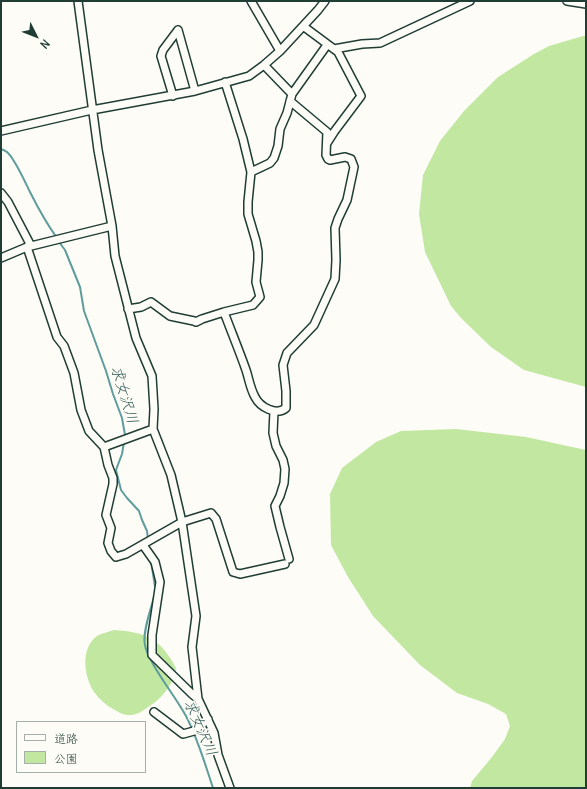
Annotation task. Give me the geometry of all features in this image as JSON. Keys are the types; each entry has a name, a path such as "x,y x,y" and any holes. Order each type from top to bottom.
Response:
{"street":[{"path":"78,1 92,110 112,226 115,256 136,338 152,376 154,409 153,429 172,475 182,522 196,616 192,647 198,699 214,733 218,755 230,788"},
{"path":"251,1 280,51"},
{"path":"318,1 318,10"},
{"path":"1,131 92,110 173,96 248,76 280,51 325,1"},
{"path":"334,49 362,44 380,43 470,1"},
{"path":"567,1 586,4"},
{"path":"303,26 338,52 361,96 334,132 327,144"},
{"path":"173,96 161,56 163,50 178,30 195,91"},
{"path":"252,172 270,163 274,158 278,146 280,129 287,113 291,98 327,45"},
{"path":"224,312 255,398 263,406 274,411 282,411 286,408 283,365 287,353 314,325 335,279 335,228 347,200 354,167 351,159 345,157 330,160 328,159 326,155 327,132 291,98 264,65"},
{"path":"128,309 141,307 151,302 170,316 196,322 224,312 253,305 260,297 256,282 258,252 248,214 252,172 225,82"},
{"path":"1,193 8,202 30,244 28,248 57,337 64,346 74,373 81,410 89,431 104,447 108,466 113,478 106,515 111,528 108,543 111,551 116,557 126,554 143,545 182,522 211,513 216,519 233,572 240,574 287,561 275,506 284,483 285,469 284,460 276,446 273,432 274,411"},
{"path":"1,258 28,248 112,226"},
{"path":"104,447 153,429"},
{"path":"143,545 155,562 160,582 152,635 152,655 198,699"},
{"path":"154,712 183,734 194,731 208,719"}],"green space":[{"path":"586,36 586,387 524,370 491,347 461,318 451,306 425,252 419,214 423,175 440,141 464,111 498,77 534,54 549,46"},
{"path":"456,429 526,437 586,450 586,788 470,788 472,781 505,739 510,726 506,714 488,704 457,693 420,665 373,616 348,577 331,545 330,494 342,468 376,442 401,431"},
{"path":"114,630 144,635 151,639 164,650 176,668 173,681 161,696 141,712 132,715 122,714 106,705 94,692 86,671 86,655 92,641 101,634"}],"waterway":[{"name":"求女沢川","path":"1,149 10,155 20,171 39,210 57,238"},
{"name":"求女沢川","path":"59,242 65,250 80,287 84,311 122,418 125,435 124,438"},
{"name":"求女沢川","path":"124,442 122,454 116,470 121,490 139,511 147,531 148,539"},
{"name":"求女沢川","path":"151,561 156,593"},
{"name":"求女沢川","path":"154,597 147,621 144,640 146,650 157,671 186,716 201,752 213,788"}]}
